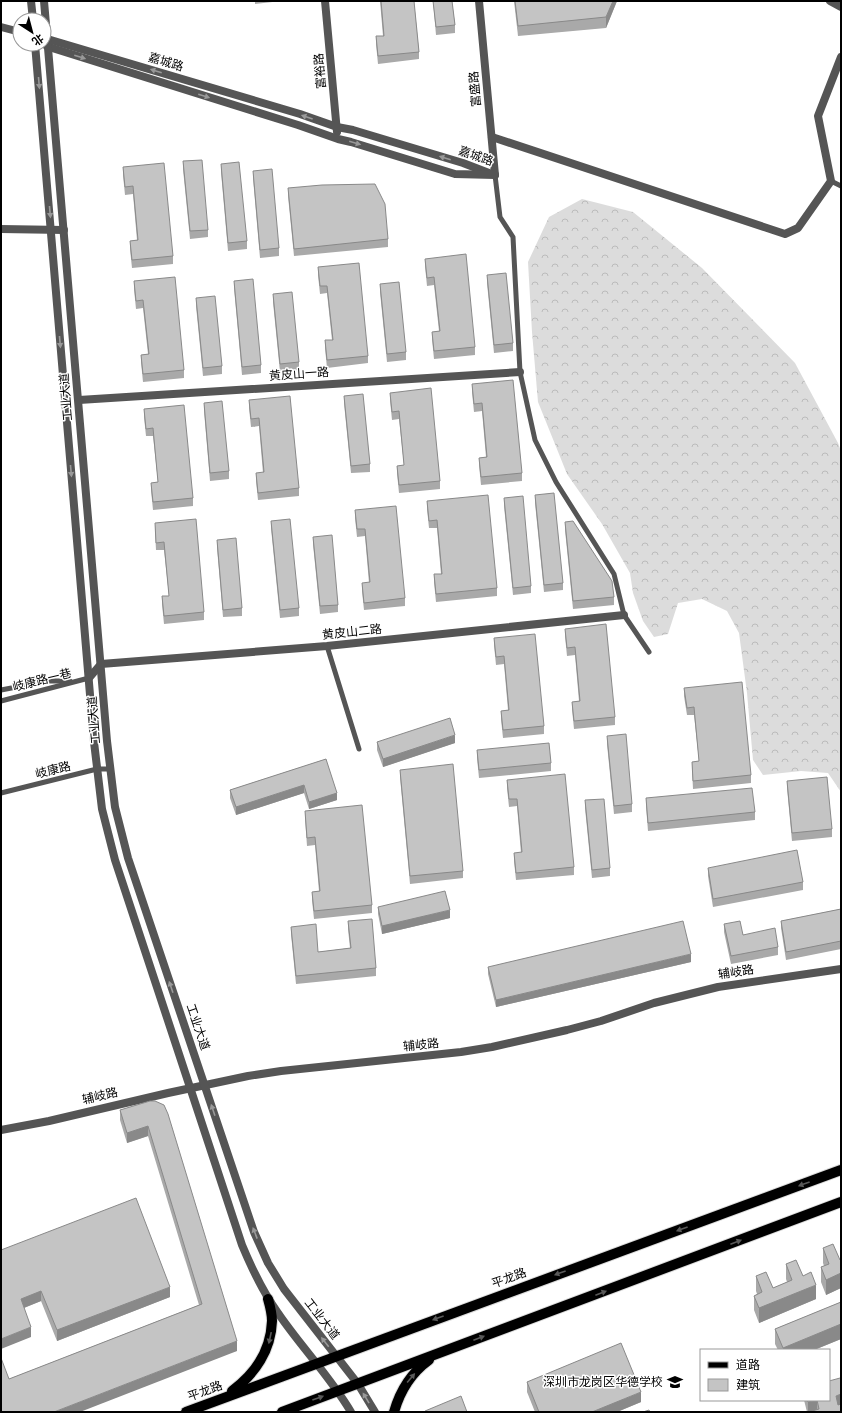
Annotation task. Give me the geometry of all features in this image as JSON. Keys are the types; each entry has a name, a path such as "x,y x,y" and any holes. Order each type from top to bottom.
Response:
{"main road":[{"name":"平龙路","path":"186,1412 841,1170"},
{"path":"282,1412 841,1202"},
{"path":"215,1401 242,1384 254,1372 262,1360 268,1346 271,1333 272,1319 268,1299"},
{"path":"394,1412 398,1398 407,1382 420,1366 440,1353"}],"street":[{"path":"31,1 32,12"},
{"name":"工业大道","path":"44,1 45,12"},
{"name":"富裕路","path":"325,1 338,139"},
{"name":"富盛路","path":"479,1 495,175"},
{"path":"830,1 841,7"},
{"path":"1,27 12,30"},
{"name":"嘉城路","path":"52,44 300,114 337,127 353,130 463,163 495,175"},
{"name":"嘉城路","path":"52,44 338,139 455,174 495,175"},
{"name":"工业大道","path":"36,52 97,770 102,809 115,860 242,1245 268,1299 338,1391 351,1412"},
{"name":"工业大道","path":"47,52 79,400 110,769 115,807 128,858 254,1232 263,1253 284,1289 358,1384 375,1412"},
{"path":"492,137 785,234 798,228 831,181 818,116 841,57"},
{"path":"1,229 64,230"},
{"name":"黄皮山一路","path":"79,400 520,372"},
{"name":"黄皮山二路","path":"101,664 327,646 624,615"},
{"path":"89,678 101,664"},
{"name":"辅岐路","path":"1,1130 49,1121 248,1076 281,1071 454,1053 492,1047 601,1021 654,1003 718,987 841,969"}],"lane":[{"path":"495,175 500,216 513,237 520,372 535,440 556,482 614,574 624,615 649,652"},
{"path":"831,181 841,186"},
{"path":"327,646 359,749"},
{"name":"岐康路一巷","path":"1,701 89,678"},
{"path":"1,690 48,680 75,682"},
{"name":"岐康路","path":"1,793 97,770 110,769"}],"green space":[{"path":"582,199 633,212 702,268 795,363 838,443 841,451 841,792 828,773 801,771 763,775 753,760 747,693 739,633 727,611 702,599 678,603 668,634 654,637 643,621 633,593 630,573 602,524 567,474 538,402 528,262 549,217"}],"building":[{"path":"381,1 414,1 419,52 378,56 376,36 384,36"},
{"path":"433,1 452,1 455,25 436,27"},
{"path":"515,1 613,1 606,17 518,26"},
{"path":"202,160 208,230 190,231 183,161"},
{"path":"239,162 247,241 228,243 221,164"},
{"path":"164,163 173,256 132,260 130,241 138,240 133,186 125,187 123,167"},
{"path":"272,169 279,248 260,250 253,171"},
{"path":"375,184 385,204 388,239 294,249 288,188 322,185"},
{"path":"466,254 475,347 434,351 432,332 440,331 434,277 427,278 425,259"},
{"path":"359,263 368,356 327,360 325,340 333,340 327,286 320,286 318,267"},
{"path":"506,273 513,343 494,345 487,275"},
{"path":"175,277 184,370 143,374 141,355 149,354 143,300 136,301 134,281"},
{"path":"253,279 261,365 242,367 234,281"},
{"path":"399,282 406,352 387,354 380,284"},
{"path":"292,292 299,362 280,364 273,294"},
{"path":"215,296 222,366 203,368 196,298"},
{"path":"513,380 522,473 481,477 479,458 487,457 482,403 474,404 472,384"},
{"path":"431,388 440,481 399,485 397,466 404,465 399,411 392,412 390,393"},
{"path":"363,394 370,464 351,466 344,396"},
{"path":"290,396 299,488 258,493 256,473 264,472 259,418 251,419 249,400"},
{"path":"222,401 229,471 210,473 204,403"},
{"path":"184,405 193,498 153,502 151,483 158,482 153,428 146,429 144,409"},
{"path":"554,493 563,583 544,585 535,495"},
{"path":"488,495 497,588 436,594 434,574 442,574 437,520 429,521 427,501"},
{"path":"523,496 531,586 513,588 504,498"},
{"path":"396,506 405,598 364,603 362,583 370,582 365,529 357,529 355,510"},
{"path":"196,519 204,612 164,616 162,596 169,596 164,542 156,543 155,523"},
{"path":"290,519 299,608 280,610 271,521"},
{"path":"573,521 612,581 614,597 573,601 565,522"},
{"path":"332,535 338,605 320,606 313,537"},
{"path":"236,538 242,608 223,610 217,540"},
{"path":"606,624 615,717 574,721 572,702 580,701 575,647 567,648 565,629"},
{"path":"535,634 544,726 503,730 501,711 509,710 504,656 496,657 494,638"},
{"path":"742,682 751,775 693,781 692,762 699,761 694,707 687,708 684,688"},
{"path":"450,718 455,735 383,759 377,742"},
{"path":"626,734 632,804 614,806 607,736"},
{"path":"549,743 551,763 479,770 477,750"},
{"path":"326,759 337,793 309,802 304,785 236,807 230,790"},
{"path":"453,764 463,871 410,876 400,770"},
{"path":"565,774 574,867 516,873 514,853 522,852 517,799 509,799 507,780"},
{"path":"827,777 832,829 792,833 787,781"},
{"path":"752,788 755,812 648,823 646,798"},
{"path":"604,799 610,868 592,870 585,800"},
{"path":"362,805 372,905 314,911 312,892 320,891 315,837 307,838 305,811"},
{"path":"797,850 803,882 713,899 708,868"},
{"path":"445,891 450,910 382,926 378,907"},
{"path":"841,909 841,941 786,952 781,921"},
{"path":"372,919 376,968 296,976 291,927 316,924 318,952 351,948 348,921"},
{"path":"683,921 691,954 496,1000 488,967"},
{"path":"740,921 743,935 775,928 778,947 731,956 724,924"},
{"path":"150,1101 155,1101 164,1105 168,1114 237,1341 54,1412 1,1412 1,1358 9,1379 202,1304 148,1126 127,1133 120,1110"},
{"path":"136,1198 170,1287 57,1330 41,1291 21,1299 31,1327 1,1339 1,1250"},
{"path":"833,1244 840,1260 841,1259 841,1273 826,1280 821,1267 829,1264 823,1248"},
{"path":"796,1260 803,1276 811,1272 816,1285 759,1308 754,1296 762,1292 756,1276 766,1272 773,1288 792,1280 786,1264"},
{"path":"841,1302 841,1324 783,1348 775,1329"},
{"path":"621,1343 641,1392 592,1412 539,1412 527,1382"},
{"path":"841,1378 841,1394 836,1396 838,1405 841,1404 841,1412 812,1411 819,1409 817,1401 830,1401 830,1381"},
{"path":"461,1396 467,1412 425,1411"}],"place":[{"name":"深圳市龙岗区华德学校","path":"675,1382"}]}
